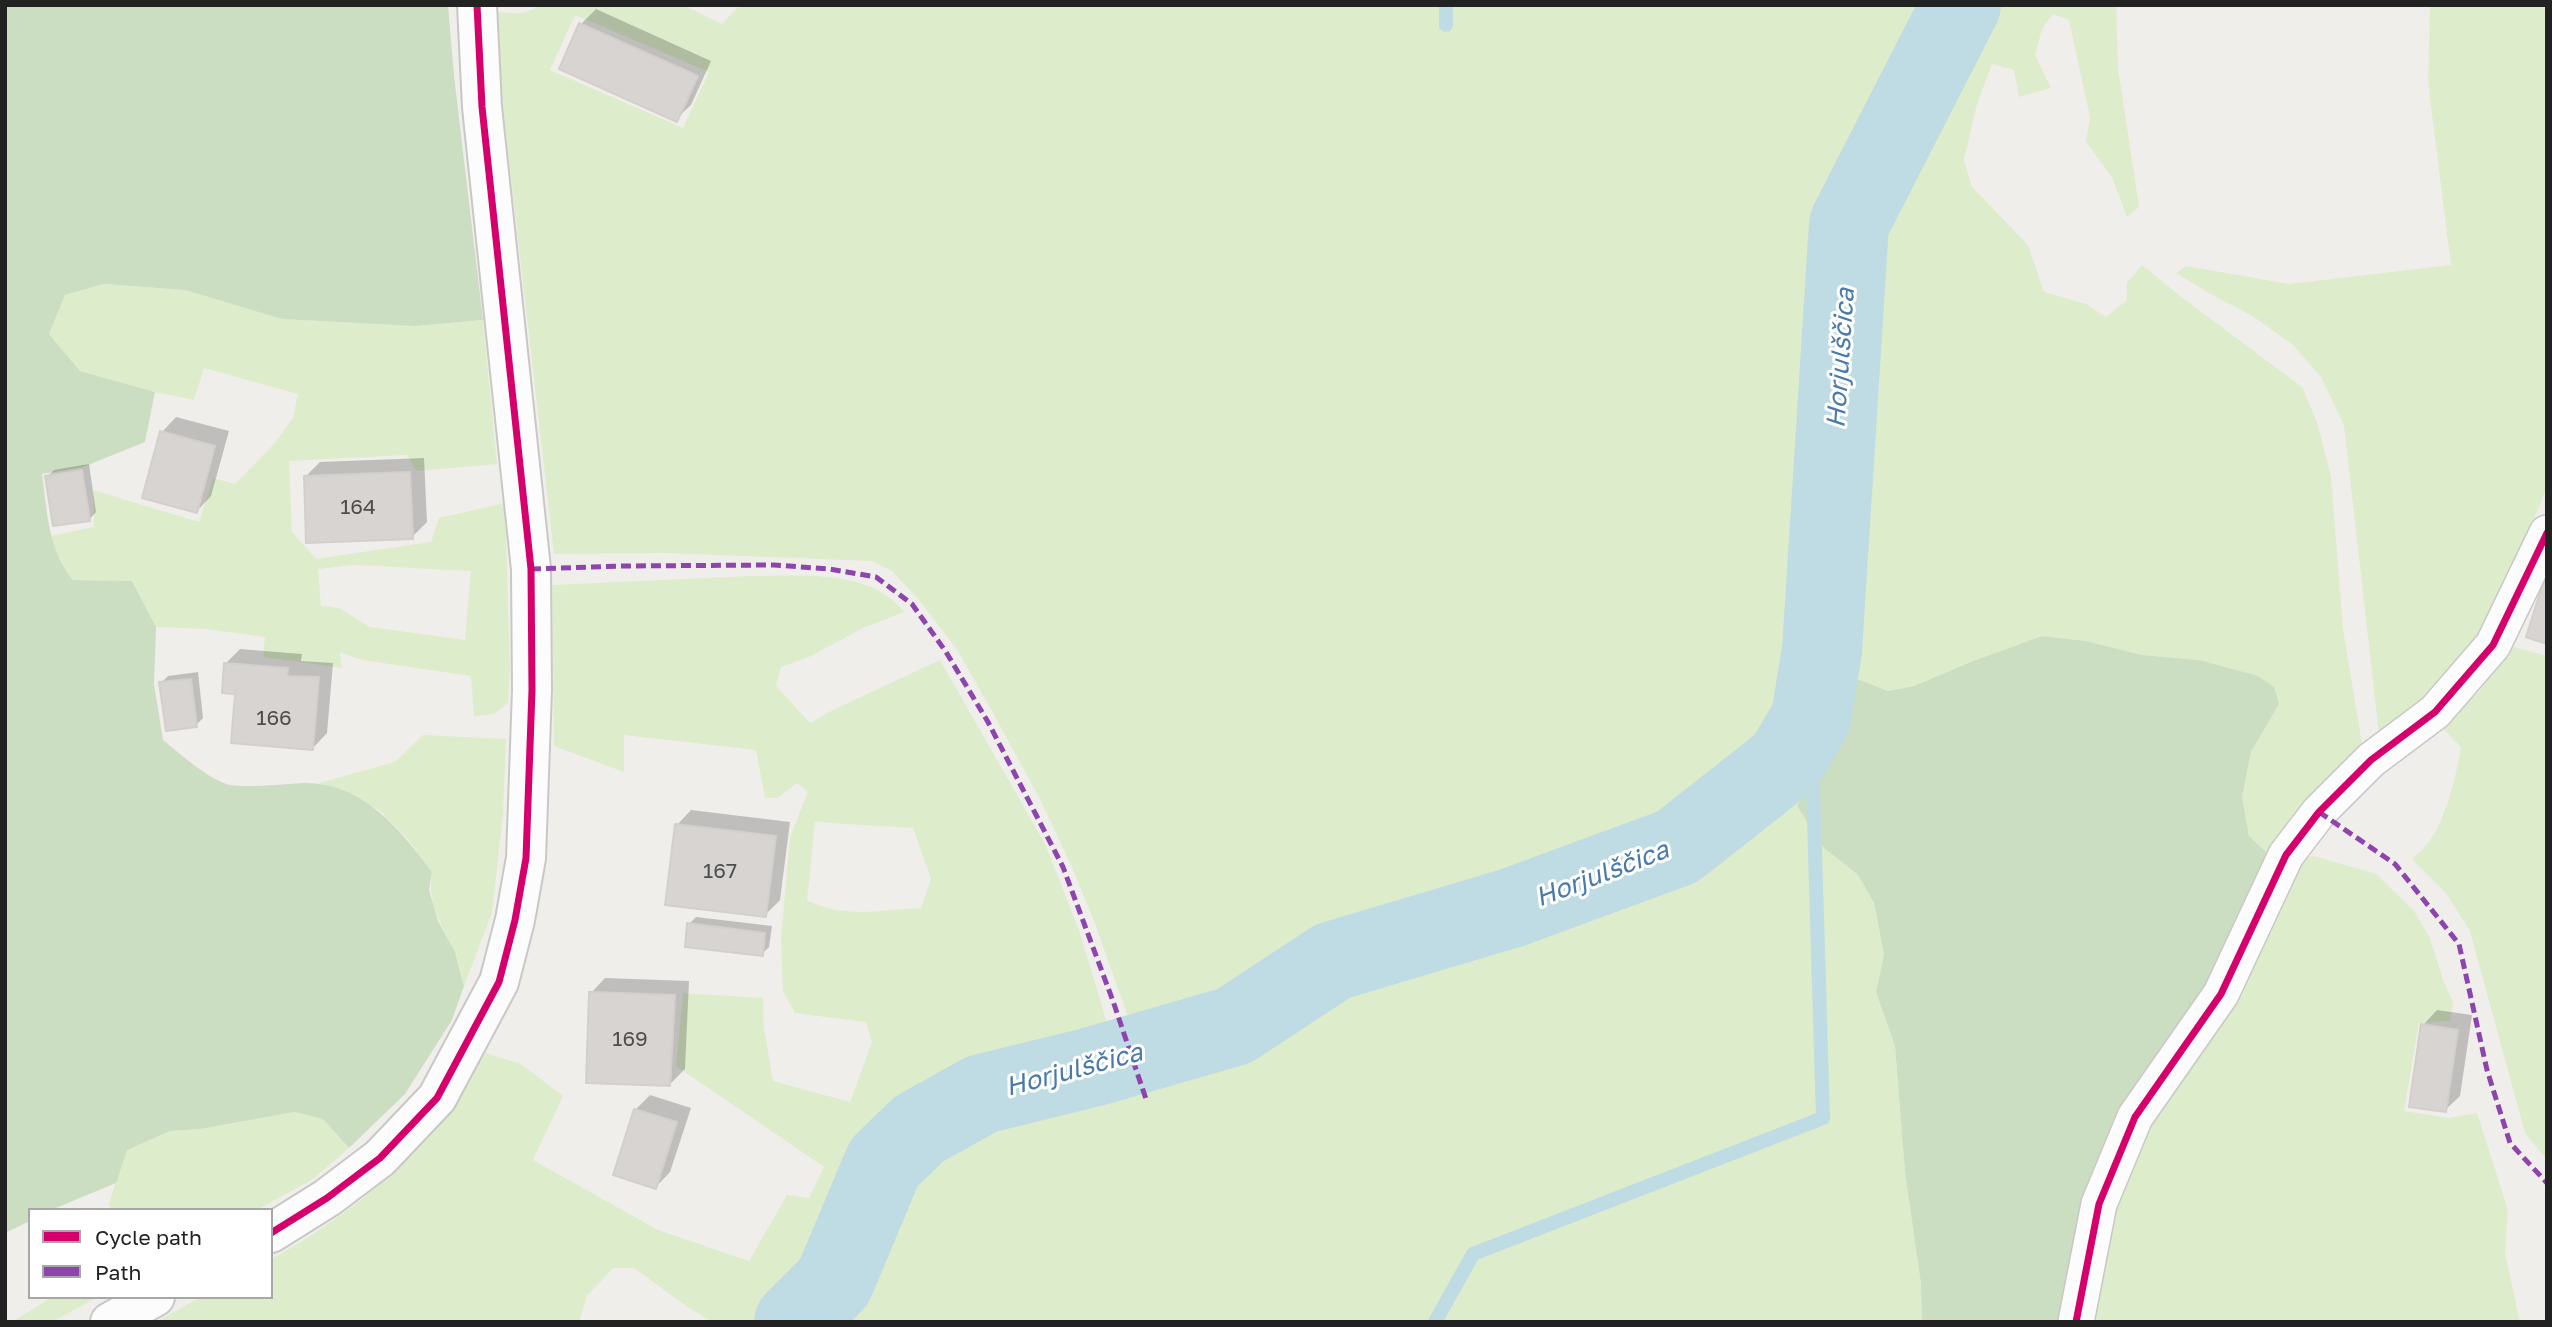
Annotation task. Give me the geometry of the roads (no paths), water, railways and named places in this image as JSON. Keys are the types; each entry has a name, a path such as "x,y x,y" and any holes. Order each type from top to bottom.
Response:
{"street":[{"path":"273,1232 327,1198 380,1158 437,1098 499,982 515,920 526,858 532,690 531,569 482,107 477,5"},
{"path":"2076,1322 2099,1204 2134,1117 2221,994 2286,855 2319,812 2371,760 2435,712 2493,645 2547,533"},
{"path":"110,1322 151,1299"}],"waterway":[{"path":"1446,5 1446,25"},
{"name":"Horjulščica","path":"794,1322 834,1282 884,1163 919,1129 982,1094 1092,1067 1234,1026 1333,961 1511,908 1677,847 1785,762 1811,718 1822,650 1849,224 1961,5"},
{"path":"1435,1322 1473,1254 1823,1118 1811,718"}]}
